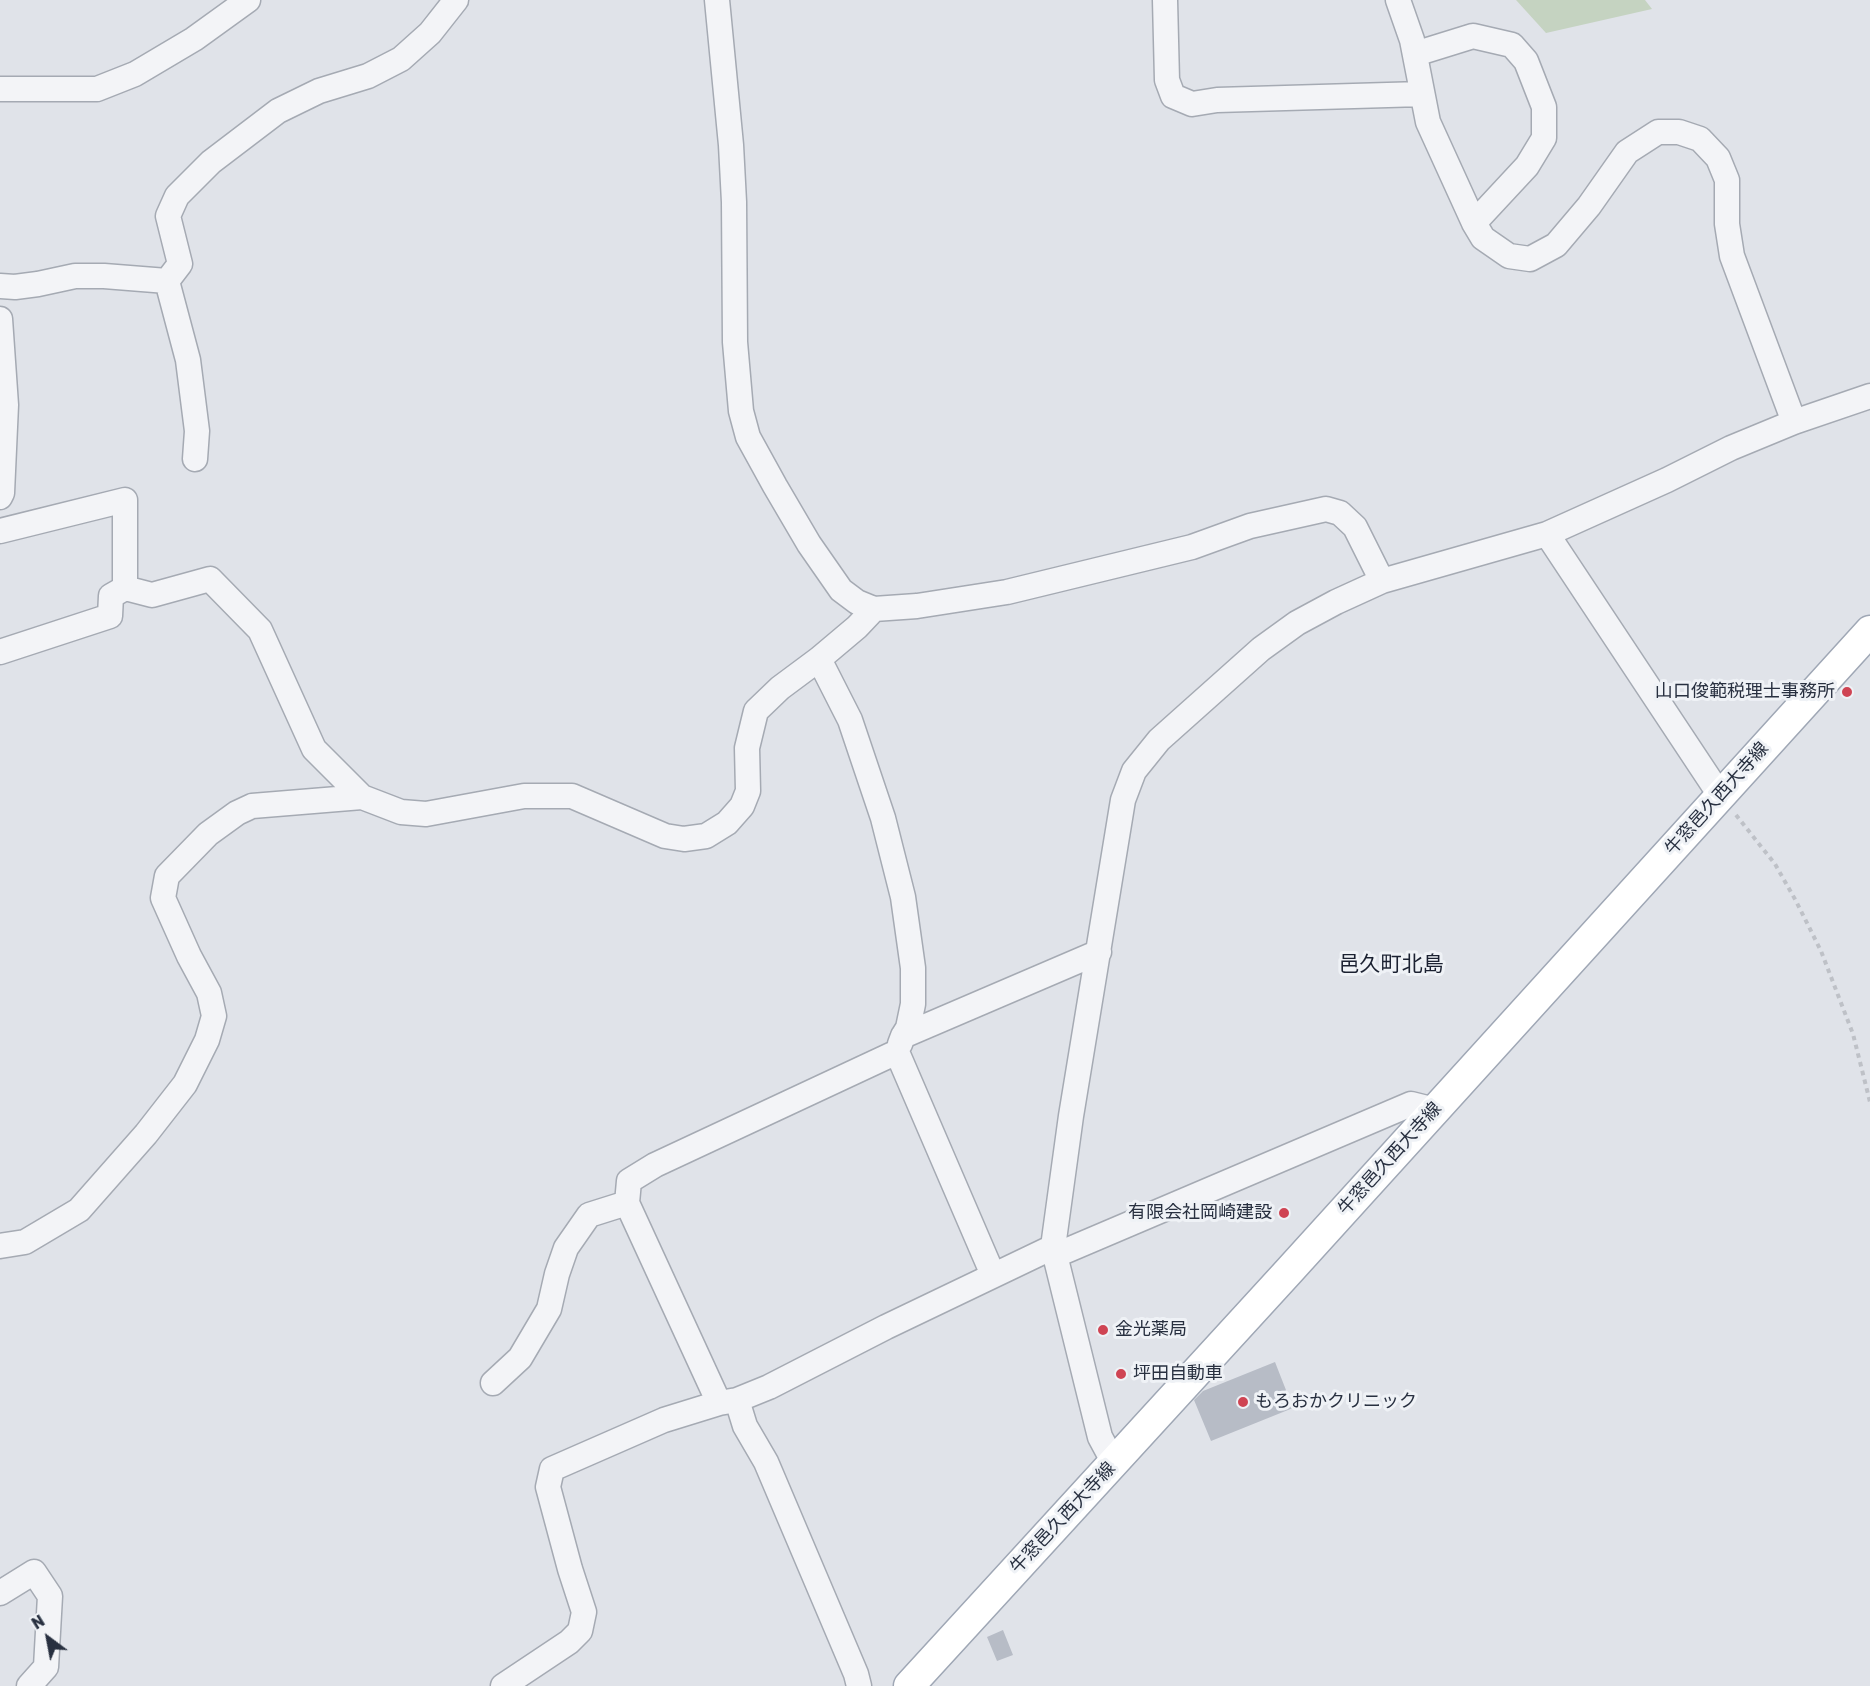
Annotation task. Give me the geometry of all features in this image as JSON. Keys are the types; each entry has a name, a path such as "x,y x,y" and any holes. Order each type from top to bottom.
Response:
{"main road":[{"name":"牛窓邑久西大寺線","path":"909,1686 1870,631"}],"street":[{"path":"0,89 97,89 145,68 194,39 248,0"},
{"path":"167,281 180,264 168,216 177,196 211,162 278,111 319,91 368,76 401,59 430,33 456,0"},
{"path":"717,0 731,145 734,202 735,342 741,411 748,438 808,544 842,590 857,602 874,609 928,604 1006,592 1055,582 1192,547 1250,526 1326,509 1340,513 1355,527 1382,581"},
{"path":"1165,0 1167,80 1173,96 1192,104 1217,100 1422,94"},
{"path":"1398,0 1412,40 1428,122 1483,238 1509,256 1530,260 1556,245 1589,206 1627,152 1658,132 1679,132 1700,139 1718,158 1727,180 1727,224 1732,256 1794,422"},
{"path":"1415,54 1473,36 1512,45 1526,61 1544,107 1544,138 1527,166 1474,223"},
{"path":"0,286 27,285 75,276 167,281"},
{"path":"167,281 188,360 196,431 195,459"},
{"path":"0,319 6,405 0,497"},
{"path":"1114,1463 1100,1437 1054,1252 1071,1116 1123,800 1134,771 1159,740 1261,649 1297,623 1382,581 1547,534 1667,480 1731,448 1794,422 1870,396"},
{"path":"0,531 125,500 125,588"},
{"path":"1547,534 1720,795"},
{"path":"0,652 110,616 111,596 125,588 152,595 210,579 260,630 314,749 362,797 401,812 426,814 524,796 572,796 665,836 684,839 706,836 727,823 742,806 748,791 747,748 756,711 780,688 857,627 874,609"},
{"path":"819,659 850,720 883,818 903,897 913,968 914,1004 908,1028 900,1044 993,1275"},
{"path":"0,1246 25,1242 79,1210 146,1134 184,1084 207,1040 214,1016 209,993 189,956 163,898 167,876 207,834 237,813 252,806 362,797"},
{"path":"859,1686 856,1674 766,1462 746,1426 728,1401 627,1203 629,1181 655,1165 900,1044 1099,951"},
{"path":"503,1686 569,1642 580,1631 584,1612 548,1487 552,1469 664,1420 769,1387 993,1275 1054,1252 1411,1104 1435,1110"},
{"path":"494,1383 520,1358 549,1310 557,1274 566,1248 589,1215 627,1203"},
{"path":"0,1593 34,1572 50,1596 46,1667 29,1686"}],"path":[{"path":"1720,795 1775,864 1816,941 1853,1034 1870,1102"}],"green space":[{"path":"1516,0 1645,0 1652,9 1546,33"}],"building":[{"name":"もろおかクリニック","path":"1275,1362 1293,1408 1211,1441 1194,1400 1203,1391"},
{"path":"1003,1630 1013,1655 997,1661 987,1637"}],"place":[{"name":"山口俊範税理士事務所","path":"1847,692"},
{"name":"有限会社岡崎建設","path":"1284,1213"},
{"name":"金光薬局","path":"1103,1330"},
{"name":"坪田自動車","path":"1121,1374"},
{"name":"もろおかクリニック","path":"1243,1402"}],"district":[{"name":"邑久町北島","path":"1391,965"}]}
